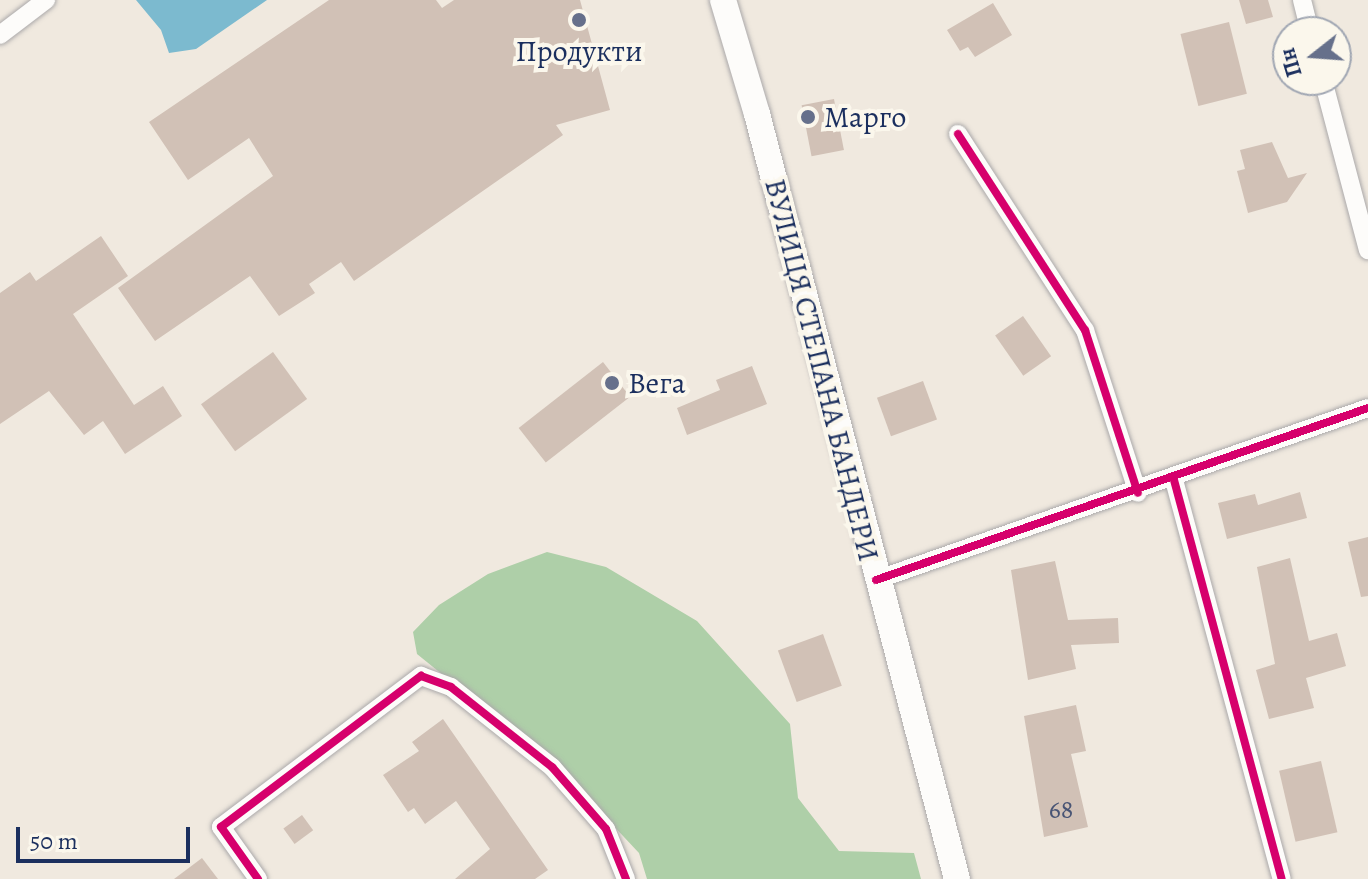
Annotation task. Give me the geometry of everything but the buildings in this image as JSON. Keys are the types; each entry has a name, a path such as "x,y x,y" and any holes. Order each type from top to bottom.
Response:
{"main road":[{"name":"ВУЛИЦЯ СТЕПАНА БАНДЕРИ","path":"723,0 757,114 876,580 957,879"}],"street":[{"path":"0,35 46,0"},
{"path":"1327,96 1368,250"},
{"path":"958,134 1085,330 1138,493"},
{"path":"876,580 1138,493 1368,408"},
{"path":"1174,480 1282,879"},
{"path":"258,879 221,827 421,676 451,687 552,767 606,829 626,879"}],"green space":[{"path":"547,552 606,567 697,621 790,724 798,798 839,851 914,853 921,879 647,879 639,853 563,772 417,654 413,632 439,605 488,574"}],"water":[{"path":"136,0 267,0 196,49 169,53 161,30"}],"cycle path":[{"path":"958,134 1085,330 1138,493"},
{"path":"876,580 1368,408"},
{"path":"1174,480 1282,879"},
{"path":"258,879 221,827 421,676 451,687 552,767 606,829 626,879"}],"place":[{"name":"Продукти","path":"579,20"},
{"name":"Марго","path":"808,117"},
{"name":"Вега","path":"612,383"}]}
